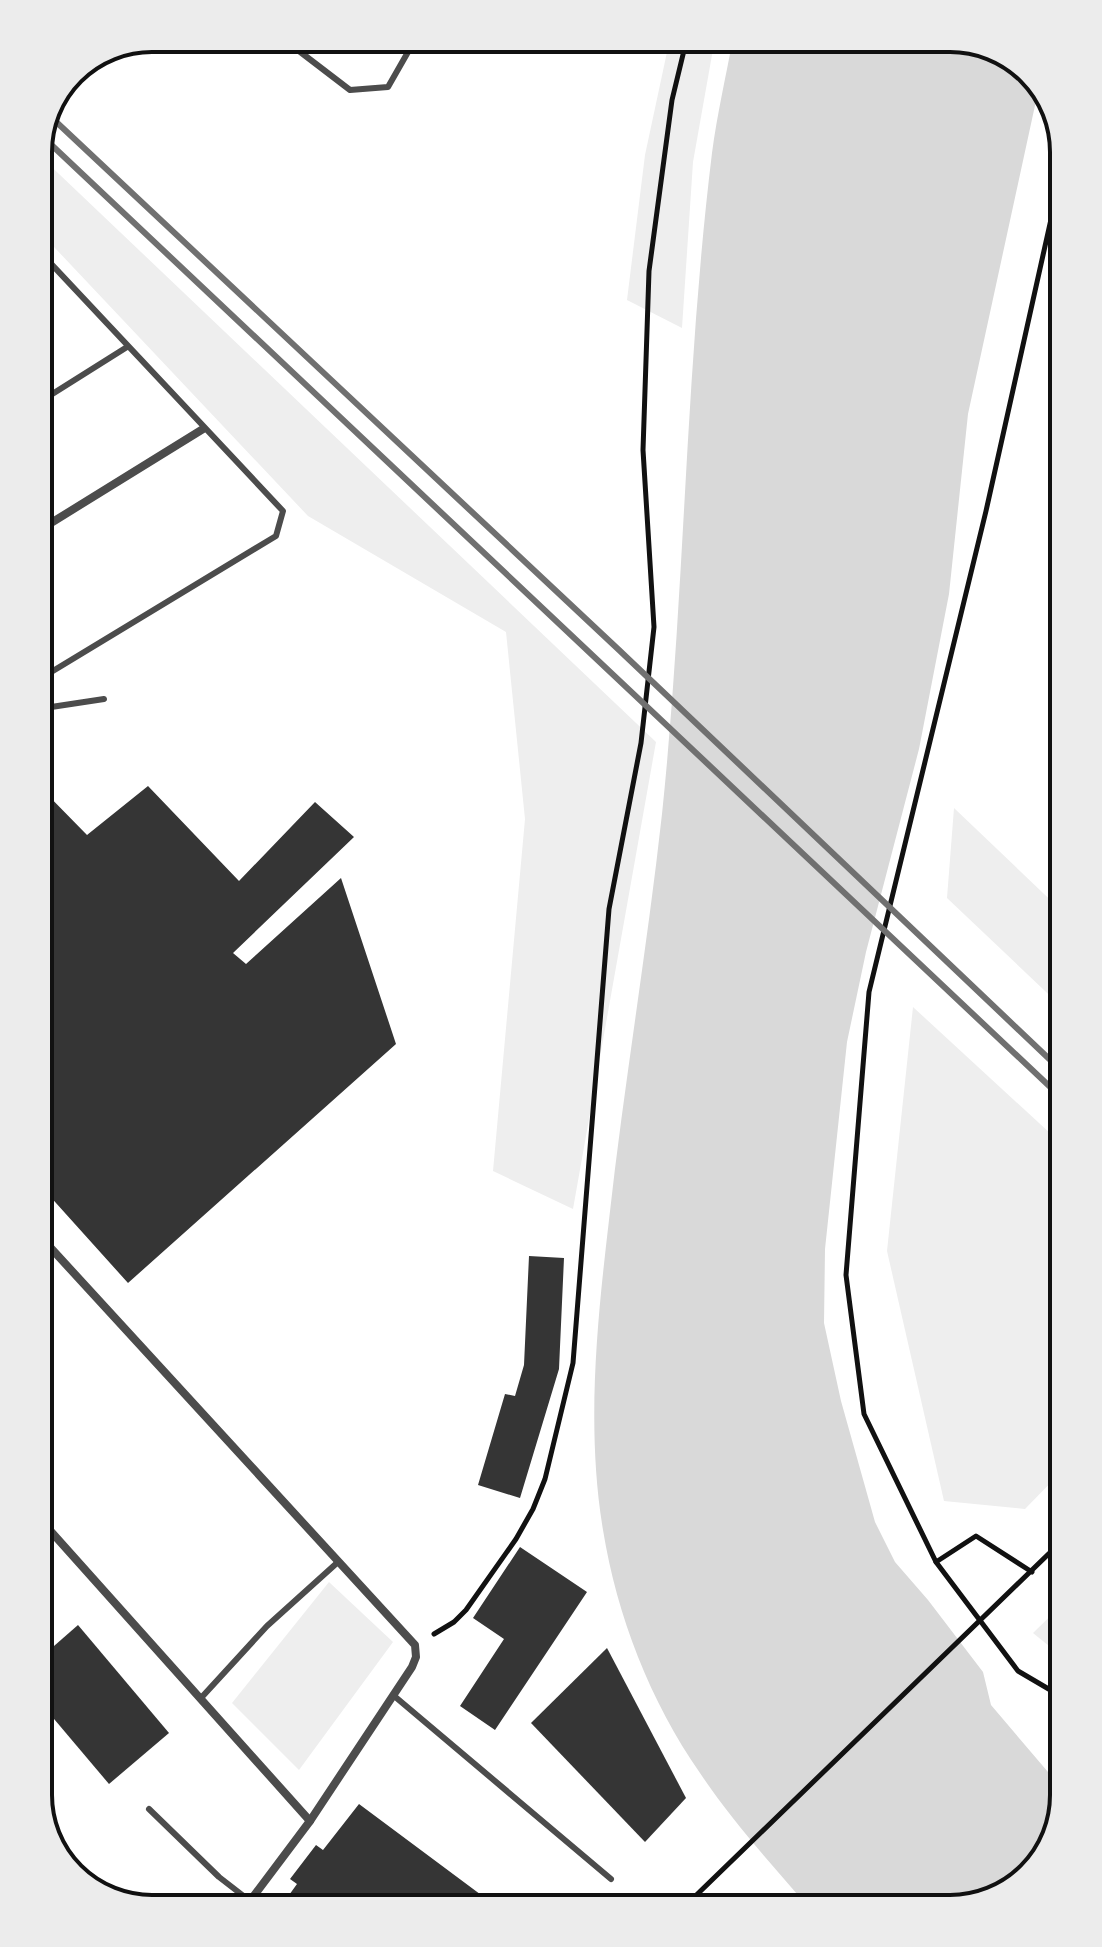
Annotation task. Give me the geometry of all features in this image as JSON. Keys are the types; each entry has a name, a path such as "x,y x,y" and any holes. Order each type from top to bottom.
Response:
{"street":[{"path":"52,522 203,429"},
{"path":"52,1249 415,1645 416,1657 393,1695 310,1821 254,1895"},
{"path":"52,1533 310,1821"}],"lane":[{"path":"300,52 350,90 388,87 408,52"},
{"path":"52,266 283,511 276,536 52,672"},
{"path":"52,394 127,347"},
{"path":"52,707 104,699"},
{"path":"201,1698 267,1626 338,1562"},
{"path":"393,1695 611,1879"},
{"path":"149,1809 237,1895"}],"path":[{"path":"415,1645 454,1622 466,1610 516,1539 533,1509 545,1479 573,1363 609,909 641,743 654,627 643,450 649,271 672,100 684,52"},
{"path":"1050,224 986,511 869,992 846,1275 864,1414 936,1562 1018,1671 1050,1690"},
{"path":"936,1562 976,1536 1032,1572"},
{"path":"696,1895 1050,1553"}],"shaded area":[{"path":"667,52 713,52 693,162 682,328 627,300 645,155"},
{"path":"730,52 970,54 1006,69 1036,101 968,414 949,594 919,749 866,952 847,1042 825,1249 824,1323 841,1401 875,1522 895,1562 983,1672 991,1705 1050,1773 1047,1821 1037,1845 1006,1878 970,1893 798,1895 725,1808 666,1717 627,1626 603,1530 594,1414 601,1297 662,814 676,649 696,318 714,139"},
{"path":"52,167 656,742 573,1209 493,1171 525,819 506,632 308,516 52,245"},
{"path":"954,808 1050,900 1050,996 947,898"},
{"path":"913,1007 1050,1133 1050,1483 1025,1509 944,1501 887,1251"},
{"path":"329,1582 393,1642 299,1770 232,1703"},
{"path":"1050,1617 1050,1647 1033,1633"}],"building":[{"path":"148,786 239,881 315,802 354,837 233,953 246,964 341,878 396,1044 128,1283 52,1199 52,799 87,835"},
{"path":"529,1256 564,1258 559,1369 520,1498 478,1485 505,1394 515,1396 524,1365"},
{"path":"520,1547 587,1592 495,1730 460,1706 504,1639 473,1618"},
{"path":"78,1625 169,1733 109,1784 52,1717 52,1648"},
{"path":"607,1648 686,1798 645,1842 531,1723"},
{"path":"359,1804 481,1895 289,1895 297,1884 290,1879 316,1845 323,1850"}],"railway":[{"path":"56,122 1050,1060"},
{"path":"52,145 1050,1087"}]}
